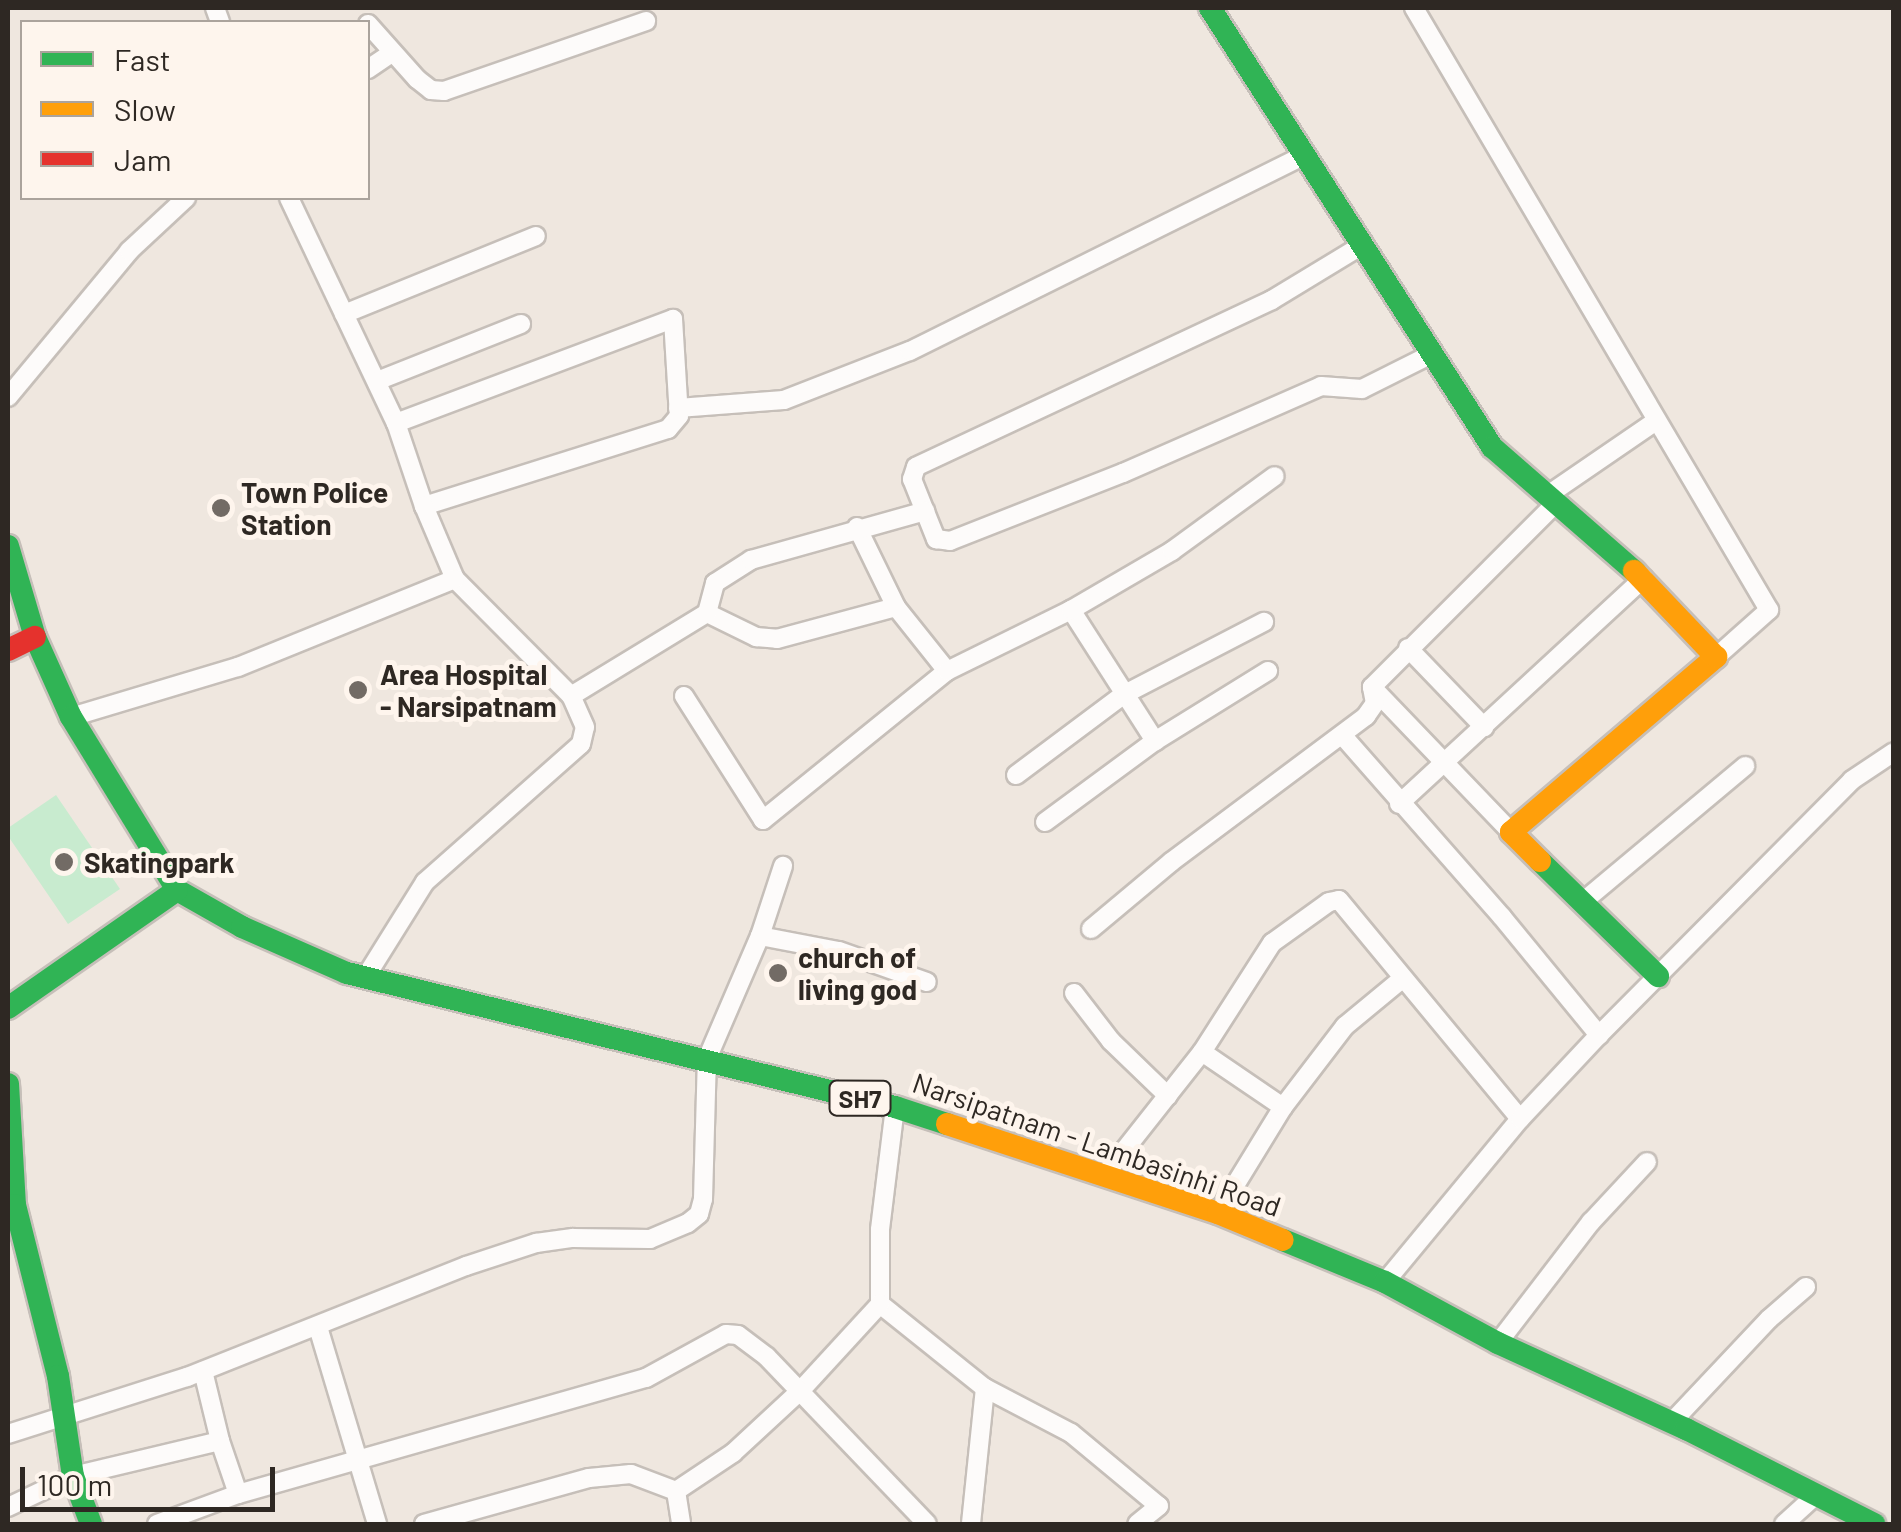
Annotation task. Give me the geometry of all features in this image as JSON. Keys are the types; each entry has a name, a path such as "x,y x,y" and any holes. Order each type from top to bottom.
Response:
{"main road":[{"path":"1210,8 1492,447 1644,578 1716,657 1510,832 1586,900 1658,976"},
{"name":"Narsipatnam - Lambasinhi Road","path":"8,546 35,637 71,716 176,890 242,927 365,978 895,1106 1218,1213 1385,1282 1498,1342 1816,1495 1846,1518 1874,1524"},
{"path":"8,650 35,637"},
{"path":"8,1008 176,890"},
{"path":"8,1084 11,1207 64,1414 74,1476 91,1524"}],"street":[{"path":"1414,8 1769,610 1716,657"},
{"path":"370,27 390,54 430,90 444,92 646,21"},
{"path":"370,68 390,54"},
{"path":"678,408 784,400 910,351 1306,156"},
{"path":"8,397 128,251 184,200"},
{"path":"290,200 396,423 424,506 456,579 571,696 584,727 581,744 425,882 365,978"},
{"path":"344,314 536,236"},
{"path":"1364,244 1254,309 916,467 912,478 936,539 950,542 1124,473 1321,386 1362,388 1432,354"},
{"path":"396,423 673,319 679,416 668,429 424,506"},
{"path":"377,381 521,324"},
{"path":"1091,929 1171,862 1343,736 1374,706 1372,687 1552,499 1656,420"},
{"path":"684,696 763,820 947,671 1071,610 1172,550 1275,476"},
{"path":"571,696 707,613 715,583 751,560 857,527 925,511"},
{"path":"857,527 896,608 947,671"},
{"path":"1399,804 1644,578"},
{"path":"71,716 238,666 456,579"},
{"path":"707,613 756,638 777,639 896,608"},
{"path":"1071,610 1154,741"},
{"path":"1016,775 1124,695 1264,622"},
{"path":"1408,648 1484,727"},
{"path":"1045,822 1154,741 1268,671"},
{"path":"1372,687 1510,832"},
{"path":"1343,736 1502,917 1599,1035"},
{"path":"1385,1282 1520,1119 1599,1035 1852,780 1894,752"},
{"path":"1586,900 1745,766"},
{"path":"8,1434 203,1371 466,1266 536,1243 573,1238 650,1239 688,1223 699,1214 703,1199 707,1060 760,936 782,866"},
{"path":"1104,1176 1202,1052 1272,944 1329,902 1339,900 1520,1119"},
{"path":"760,936 839,952 927,982"},
{"path":"1218,1213 1284,1107 1344,1026 1403,978"},
{"path":"1074,993 1111,1041 1168,1096"},
{"path":"1202,1052 1284,1107"},
{"path":"676,1491 733,1454 801,1390 880,1304 880,1230 895,1106"},
{"path":"1498,1342 1591,1222 1647,1162"},
{"path":"1671,1422 1768,1320 1806,1287"},
{"path":"880,1304 985,1388 1070,1433 1159,1506 1137,1524"},
{"path":"318,1327 377,1524"},
{"path":"158,1524 238,1494 646,1378 726,1334 750,1342 801,1390 927,1524"},
{"path":"203,1371 220,1442 238,1494"},
{"path":"970,1524 985,1388"},
{"path":"8,1507 74,1476 220,1442"},
{"path":"424,1524 589,1478 630,1474 676,1491"},
{"path":"676,1491 681,1524"},
{"path":"1784,1524 1816,1495"}],"green space":[{"name":"Skatingpark","path":"56,795 120,889 68,924 8,836 8,828"}],"traffic: fast":[{"path":"1210,8 1492,447 1634,571"},
{"path":"8,546 35,637 71,717 177,890 242,927 347,973 895,1107 947,1124"},
{"path":"1540,861 1658,976"},
{"path":"8,1008 177,890"},
{"path":"8,1084 15,1205 58,1376 73,1476 91,1524"},
{"path":"1283,1240 1385,1282 1498,1343 1686,1429 1874,1524"}],"traffic: slow":[{"path":"1540,861 1511,832 1716,657 1634,571"},
{"path":"947,1124 1218,1213 1283,1240"}],"traffic: jam":[{"path":"8,650 35,637"}],"place":[{"name":"Town Police Station","path":"221,508"},
{"name":"Area Hospital - Narsipatnam","path":"358,690"},
{"name":"Skatingpark","path":"64,862"},
{"name":"church of living god","path":"778,973"}]}
